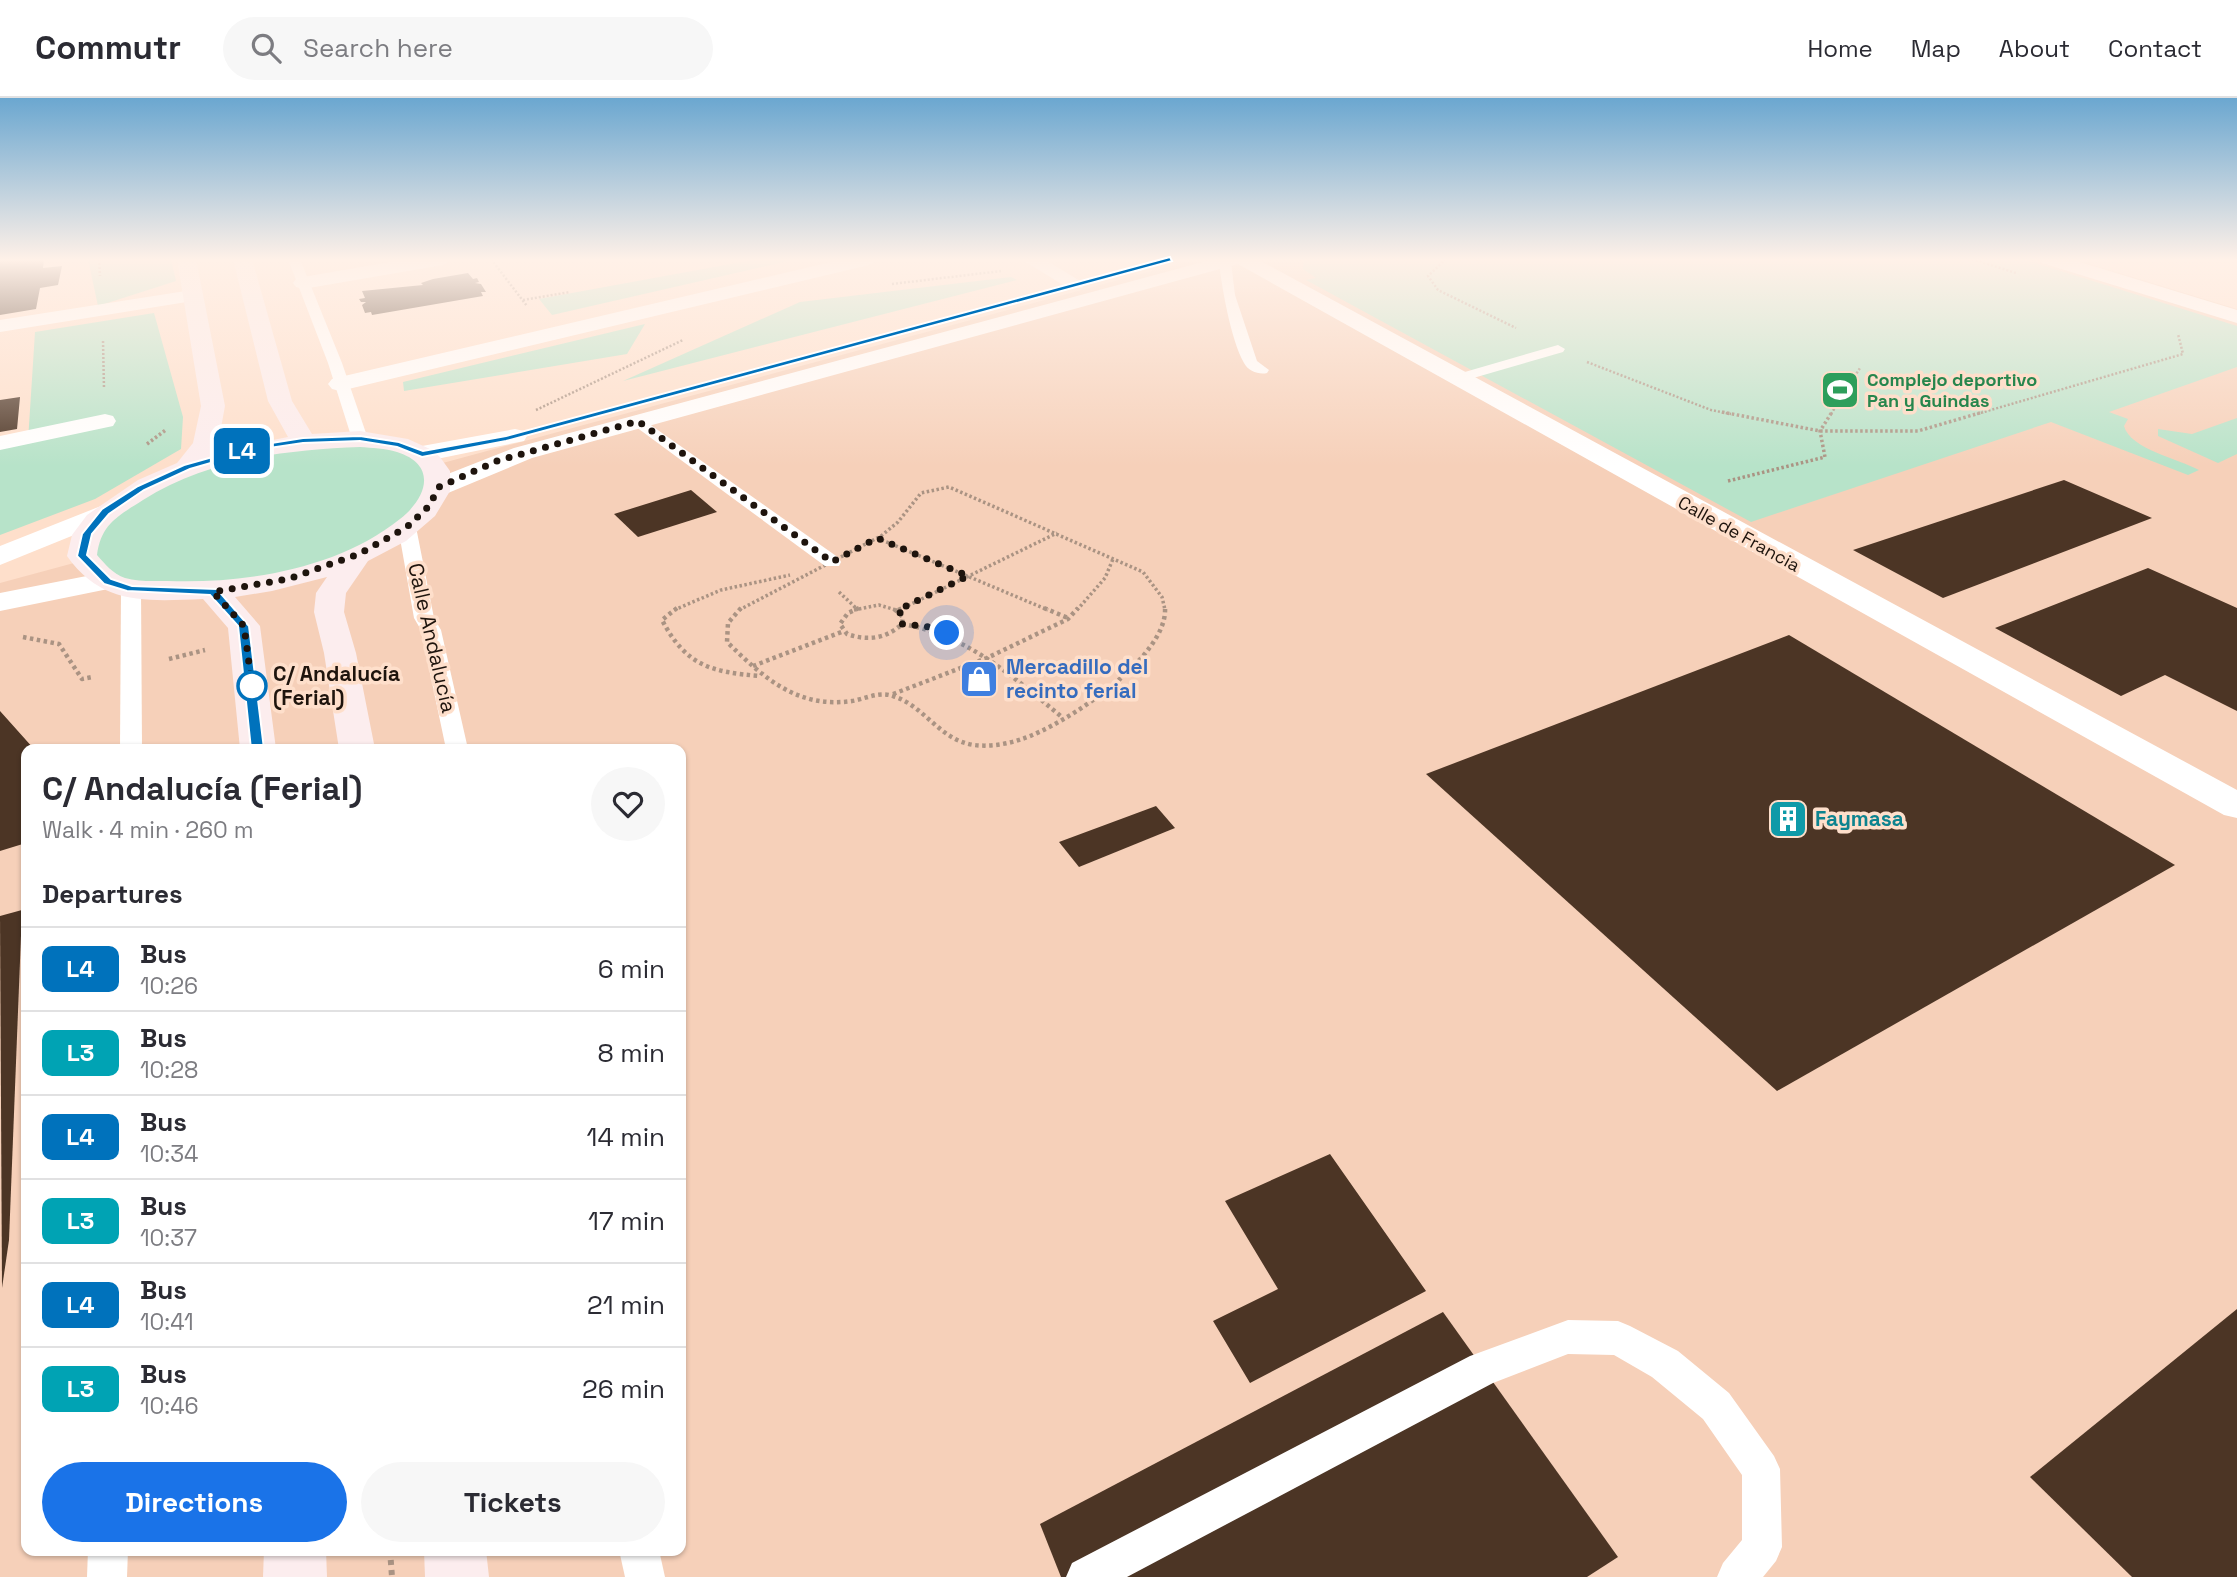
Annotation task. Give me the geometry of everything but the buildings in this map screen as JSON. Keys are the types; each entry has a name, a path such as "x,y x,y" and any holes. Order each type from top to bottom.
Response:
{"main road":[{"path":"187,467 205,444 212,420 213,407 198,328"},
{"path":"260,328 279,401 303,440"},
{"path":"360,439 399,444 422,454 438,470 439,487 429,506 407,527 359,554 288,579 213,592 119,585 82,556 87,534 106,512 141,488 187,467 255,448 303,440 360,439"},
{"path":"356,744 340,653 329,612 331,593 359,554"},
{"path":"213,592 244,626 257,744"},
{"path":"295,1556 295,1577"},
{"path":"455,1556 457,1577"}],"street":[{"path":"340,384 577,328"},
{"path":"422,454 541,429 913,328"},
{"path":"439,487 497,461 982,328"},
{"name":"Calle de Francia","path":"1361,328 2237,806"},
{"path":"0,443 105,421"},
{"path":"0,555 106,512"},
{"path":"0,601 119,585"}],"lane":[{"path":"321,328 360,439"},
{"path":"1240,328 1251,363 1262,370"},
{"path":"1456,379 1558,349"},
{"path":"638,421 824,567"},
{"name":"Calle Andalucía","path":"407,527 424,618 431,630 456,744"},
{"path":"119,585 130,668 131,744"},
{"path":"1086,1577 1483,1369 1568,1337 1618,1338 1665,1364 1716,1406 1761,1469 1762,1547 1737,1577"},
{"path":"107,1577 108,1556"},
{"path":"640,1556 645,1577"}],"path":[{"path":"103,328 105,421"},
{"path":"1515,328 1558,349 1711,410 1820,431 1918,431 2183,354 2178,334"},
{"path":"532,412 694,335"},
{"path":"1669,495 1825,457 1820,431 1860,368"},
{"path":"145,446 161,431 212,420"},
{"path":"892,695 906,702 948,736 975,743 1004,744 1023,739 1052,726 1136,665 1159,636 1164,624 1167,612 1164,596 1143,572 948,487 930,488 920,492 898,522 877,538 741,608 727,624 724,634 727,642 782,692 811,701 849,701 892,695 987,658 1068,618 1105,578 1113,559"},
{"path":"898,610 1056,533"},
{"path":"877,538 1068,618"},
{"path":"762,676 699,667 668,634 662,620 678,606 742,583 824,567"},
{"path":"882,605 898,610 903,617 902,624 890,634 878,638 858,638 844,631 841,621 856,608 882,605"},
{"path":"902,624 925,626 970,644 1063,718"},
{"path":"753,666 844,631"},
{"path":"19,636 59,644 82,679 247,640"},
{"path":"391,1556 393,1577"}],"shaded area":[{"path":"941,328 2237,328 2237,1577 0,1577 0,583"}],"green space":[{"path":"60,328 158,328 183,417 181,449 95,499 0,535 0,447 28,441 35,332"},
{"path":"628,328 643,328 627,354 404,391 403,382"},
{"path":"742,328 830,328 623,381"},
{"name":"Complejo deportivo Pan y Guindas","path":"1394,328 2237,328 2237,367 2109,412 2128,419 2124,426 2135,441 2199,470 2188,475 2051,422 1751,522"},
{"path":"2237,418 2237,454 2218,463 2158,436 2158,429 2192,434"},
{"path":"360,439 422,454 439,487 359,554 213,592 107,581 87,534 187,467"}],"bus line":[{"name":"L4","path":"257,744 244,626 213,592 131,589 107,581 82,556 87,534 106,512 141,488 187,467 255,448 303,440 360,439 399,444 422,454 506,438 912,328"}],"place":[{"name":"Complejo deportivo Pan y Guindas","path":"1840,390"},
{"name":"Mercadillo del recinto ferial","path":"979,679"},
{"name":"C/ Andalucía (Ferial)","path":"252,686"},
{"name":"Faymasa","path":"1788,819"}],"route":[{"path":"252,686 244,626 213,592 288,579 359,554 407,527 429,506 439,487 497,461 638,421 832,562 877,538 968,576 898,610 903,617 902,624 925,626 947,633"}]}
